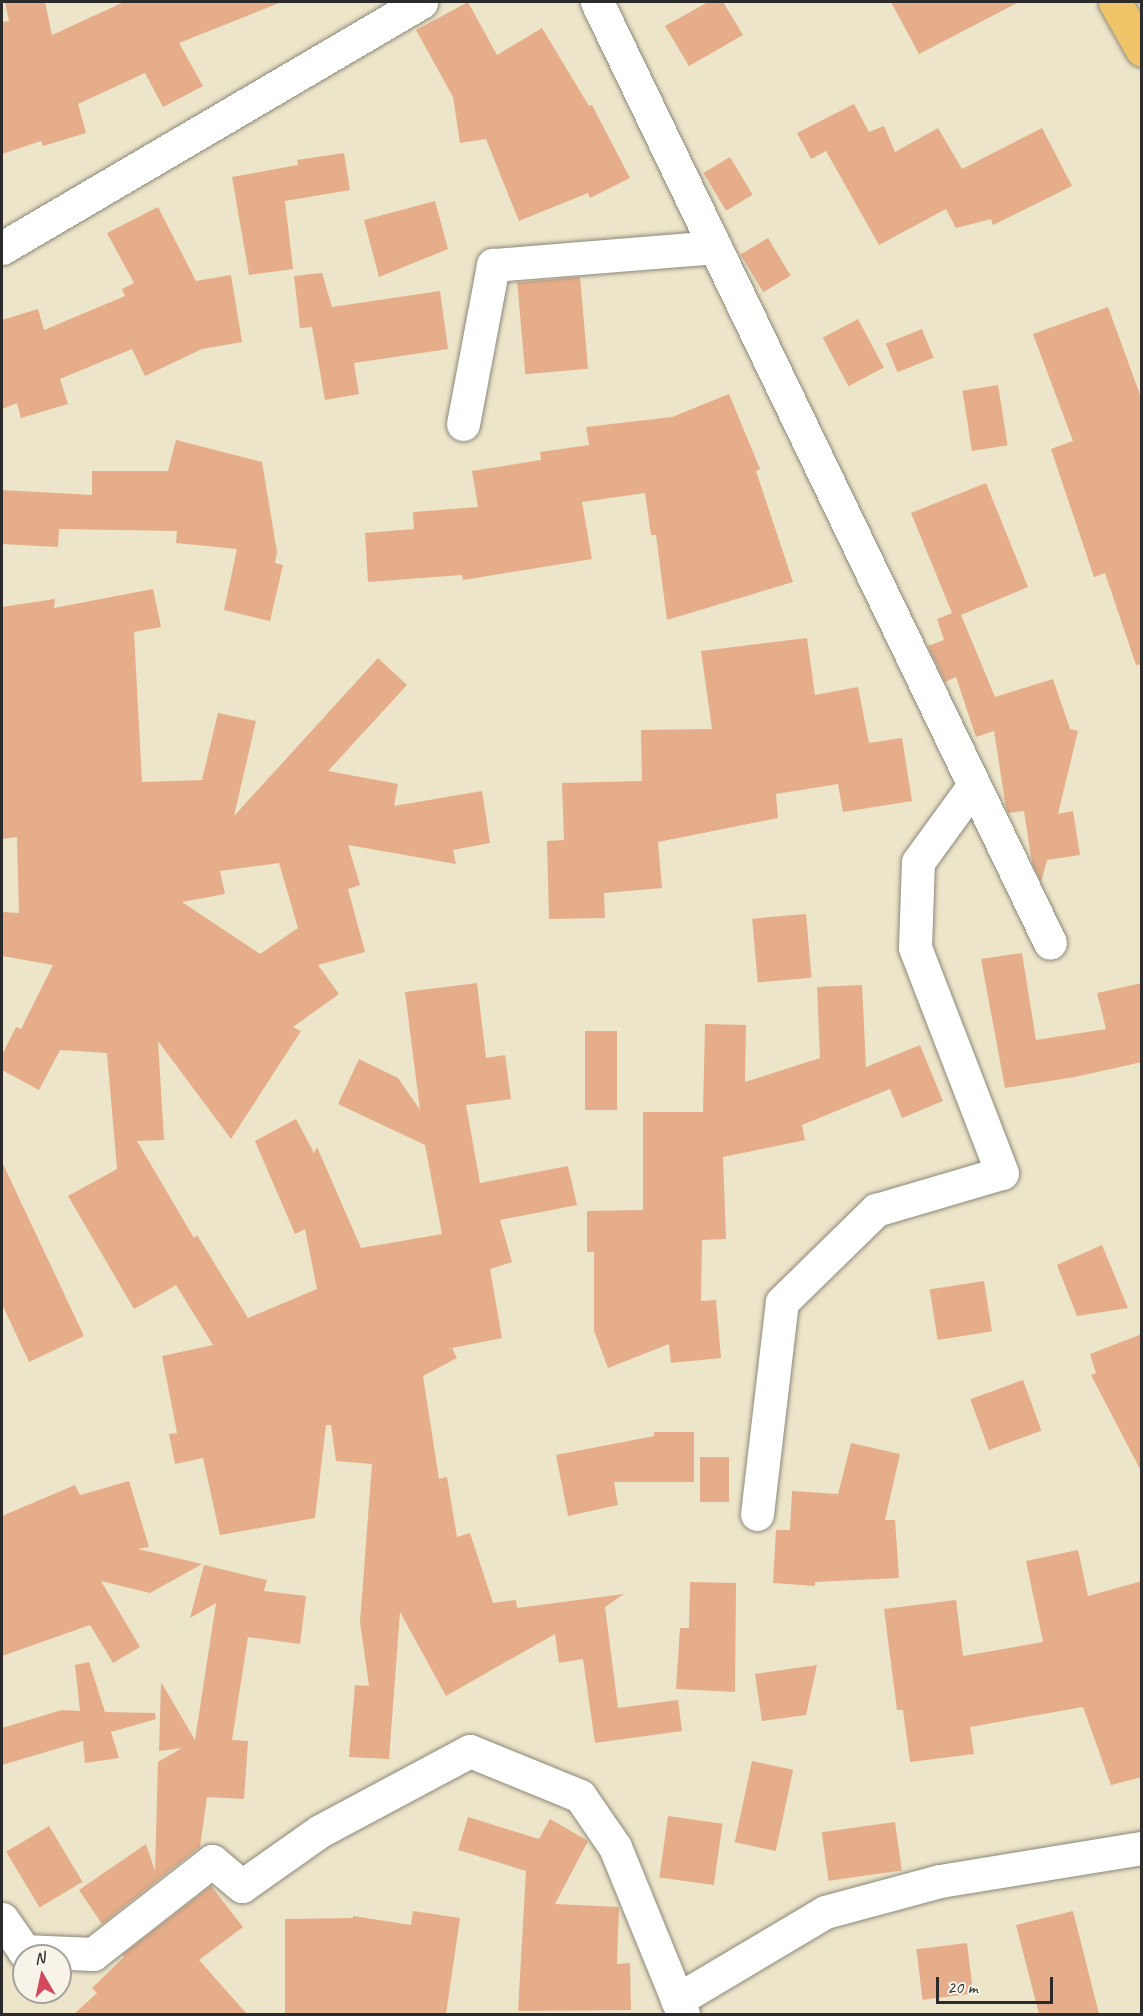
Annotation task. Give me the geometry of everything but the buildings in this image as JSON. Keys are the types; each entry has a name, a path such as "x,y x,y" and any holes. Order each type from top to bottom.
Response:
{"main road":[{"path":"1115,2 1142,50"}],"street":[{"path":"2,248 421,2"},
{"path":"597,2 1050,943"},
{"path":"463,424 493,265 715,247"},
{"path":"757,1514 782,1302 876,1210 1002,1173 915,947 918,862 974,785"},
{"path":"2,1919 24,1951 93,1954 212,1861 242,1886 320,1831 471,1751 580,1796 615,1847 680,2007 825,1912 940,1881 1142,1848"}]}
